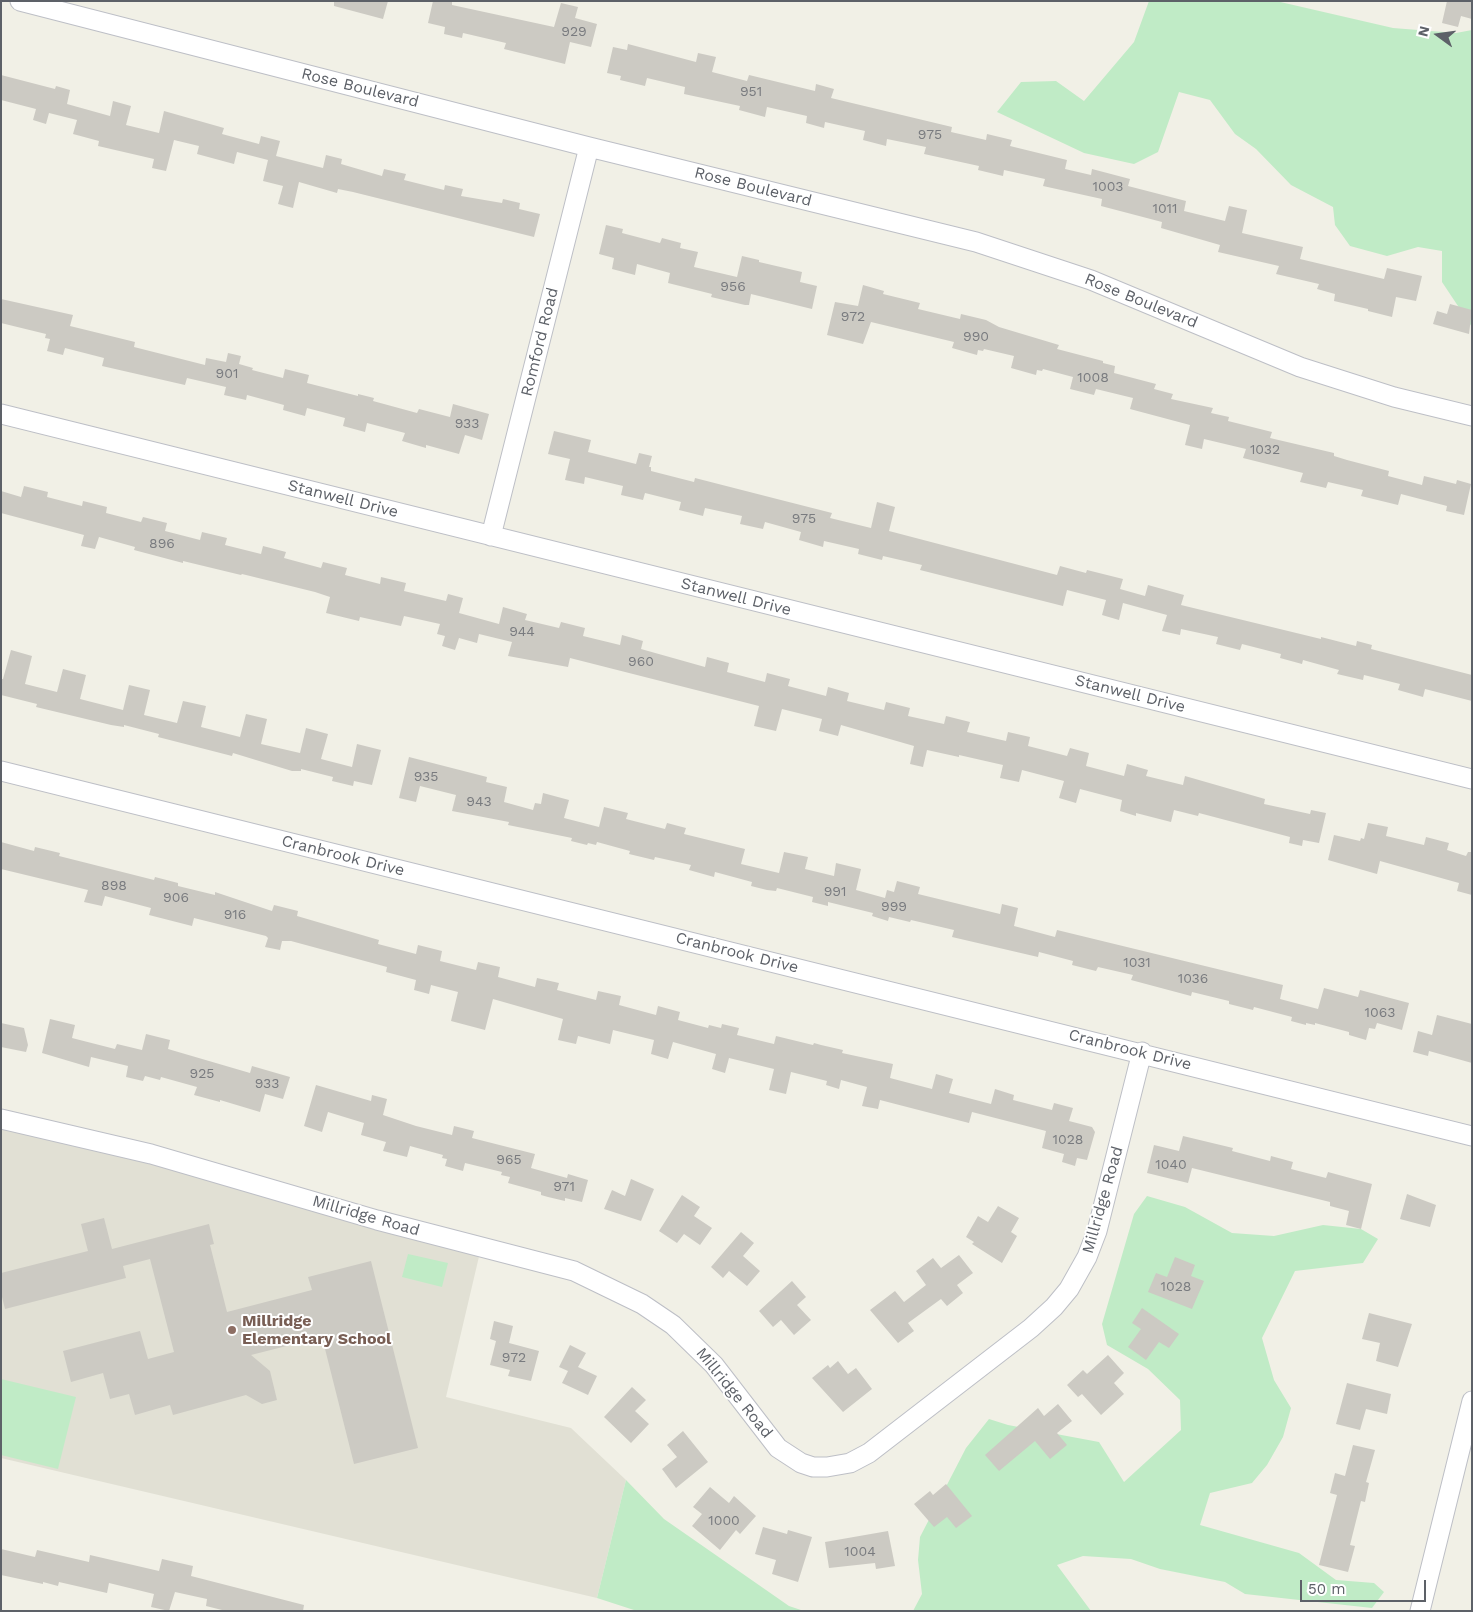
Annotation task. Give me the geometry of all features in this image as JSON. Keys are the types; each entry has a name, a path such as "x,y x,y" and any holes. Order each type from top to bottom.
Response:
{"street":[{"name":"Rose Boulevard","path":"20,1 78,9 588,147 1001,250 1092,280 1151,303 1300,367 1394,397 1472,416"},
{"name":"Romford Road","path":"491,536 588,147"},
{"name":"Stanwell Drive","path":"1,414 1472,779"},
{"name":"Cranbrook Drive","path":"1,771 1142,1052 1472,1136"},
{"name":"Millridge Road","path":"1,1119 151,1154 377,1220 574,1271 642,1304 673,1325 714,1365 778,1448 801,1463 827,1467 850,1463 870,1453 1031,1328 1054,1307 1069,1289 1087,1257 1097,1231 1142,1052"},
{"path":"1420,1611 1472,1401"}],"shaded area":[{"name":"Millridge Elementary School","path":"1,1119 481,1248 446,1397 571,1428 626,1480 597,1598 1,1458"}],"green space":[{"path":"1149,1 1276,1 1393,28 1456,33 1472,30 1472,327 1442,282 1442,251 1418,247 1387,256 1350,246 1335,225 1333,207 1291,185 1256,149 1235,134 1210,100 1179,92 1158,152 1134,164 1084,153 997,112 1021,82 1056,81 1084,101 1134,42"},
{"path":"1147,1196 1185,1207 1232,1233 1274,1236 1323,1225 1361,1229 1378,1239 1363,1263 1295,1271 1262,1338 1274,1380 1291,1408 1283,1437 1267,1465 1252,1483 1210,1493 1200,1525 1299,1553 1336,1580 1374,1583 1384,1592 1372,1608 1245,1594 1225,1582 1160,1569 1131,1559 1083,1556 1057,1565 1091,1611 913,1611 922,1594 918,1560 920,1537 966,1448 989,1419 1008,1425 1099,1442 1124,1482 1181,1430 1180,1400 1148,1369 1107,1345 1102,1324 1134,1214"},
{"path":"408,1254 448,1263 442,1287 402,1277"},
{"path":"1,1379 76,1397 58,1469 1,1455"},
{"path":"626,1480 664,1519 789,1606 804,1611 637,1611 597,1598"}],"building":[{"path":"334,1 388,1 383,19 334,6"},
{"path":"433,1 452,1 452,5 554,27 561,3 578,7 575,18 597,24 591,47 570,42 565,64 504,49 506,43 463,33 462,38 444,34 445,27 428,23"},
{"path":"1447,1 1472,1 1472,19 1461,16 1458,27 1442,23"},
{"path":"628,44 696,62 698,53 716,57 712,72 747,81 749,75 815,91 816,84 834,89 831,98 952,127 951,132 986,140 987,134 1012,140 1010,146 1067,160 1065,169 1091,175 1092,169 1130,179 1128,186 1186,201 1184,211 1225,221 1229,206 1247,210 1242,233 1303,247 1300,259 1384,279 1387,268 1422,276 1416,301 1396,297 1392,317 1368,311 1368,309 1334,301 1335,294 1317,289 1319,284 1276,274 1279,266 1218,252 1220,245 1161,228 1162,222 1101,206 1102,199 1043,186 1045,179 1004,170 1003,176 978,170 979,166 924,154 926,147 887,139 886,146 863,140 865,131 825,122 824,128 806,123 807,116 767,107 765,117 739,110 740,106 684,94 685,87 647,78 645,86 620,80 621,76 607,73 613,47 627,50"},
{"path":"1,75 55,89 56,86 70,90 67,104 110,116 113,101 131,106 126,125 159,133 164,111 224,128 222,134 259,144 261,136 280,141 276,156 323,168 326,155 342,159 341,164 382,176 384,169 406,174 404,180 444,190 445,185 463,189 461,196 502,203 503,199 520,203 519,209 540,214 534,237 353,192 338,189 337,193 299,182 293,208 278,204 283,186 263,181 268,160 237,152 234,164 197,154 199,146 174,140 166,171 152,168 154,159 98,146 99,141 73,134 77,120 49,113 46,124 33,120 36,109 1,100"},
{"path":"606,225 623,229 622,233 660,243 662,238 681,243 680,248 698,252 694,267 737,277 742,256 802,272 800,282 817,286 812,309 751,294 749,305 711,297 712,294 668,283 670,273 637,264 635,275 612,269 614,258 599,254"},
{"path":"863,285 884,291 883,294 920,303 918,309 960,319 961,314 986,320 999,327 1059,345 1057,349 1103,361 1103,363 1115,366 1114,373 1156,384 1154,389 1173,394 1171,399 1213,408 1211,413 1229,417 1228,421 1272,432 1270,438 1334,453 1334,456 1389,471 1388,476 1422,485 1424,476 1456,484 1457,480 1471,484 1464,515 1446,511 1447,506 1401,494 1398,505 1361,496 1363,490 1328,482 1326,488 1300,482 1303,473 1243,458 1246,449 1204,439 1202,449 1185,445 1190,425 1130,409 1133,398 1096,389 1094,395 1070,389 1073,377 1043,369 1042,371 1037,370 1036,375 1011,368 1014,356 984,349 983,351 978,350 977,355 952,348 954,342 871,322 863,344 827,335 835,302 858,306"},
{"path":"1,299 73,315 70,326 135,342 134,347 205,365 206,358 226,362 228,353 241,356 239,364 253,368 252,370 283,378 285,369 309,375 307,383 358,396 358,394 374,398 373,401 417,413 419,409 450,417 453,404 489,414 482,440 465,435 459,454 426,445 426,448 402,441 405,433 367,423 365,432 343,426 345,418 307,408 305,416 283,410 284,405 247,395 246,400 224,395 226,387 187,378 185,385 102,366 104,358 65,348 63,355 47,351 50,339 45,338 46,334 1,323"},
{"path":"1450,304 1472,310 1469,334 1433,324 1437,311 1447,314"},
{"path":"554,431 591,440 588,452 636,464 639,453 652,456 649,467 651,467 651,471 694,482 695,478 832,513 830,518 871,528 877,502 895,507 889,531 1057,575 1060,566 1086,573 1087,570 1123,579 1120,589 1145,596 1148,585 1184,595 1181,605 1321,639 1321,637 1356,646 1357,641 1372,645 1371,649 1472,675 1472,701 1425,689 1423,697 1398,690 1400,684 1364,675 1363,680 1337,674 1339,670 1303,660 1302,664 1280,658 1281,654 1242,644 1240,650 1216,644 1218,637 1181,629 1180,635 1162,631 1167,615 1123,603 1119,620 1102,615 1106,600 1067,590 1063,606 920,570 922,565 883,556 882,560 858,554 859,549 824,541 823,547 799,540 801,532 765,522 763,529 740,524 742,516 705,508 703,516 679,510 681,502 645,493 643,500 621,495 623,486 585,477 584,484 565,480 570,459 548,454"},
{"path":"24,486 48,492 47,497 82,506 83,501 107,507 106,513 141,522 143,517 167,523 165,531 200,540 202,532 227,538 225,545 261,554 263,546 286,552 284,558 321,568 323,562 347,568 345,575 380,584 381,577 406,583 404,591 446,601 448,594 463,598 459,613 499,624 503,607 527,614 525,620 559,628 561,622 585,628 583,636 620,645 622,635 643,641 641,649 705,667 707,657 729,663 727,672 765,682 767,673 790,679 788,686 826,696 828,687 849,693 847,701 884,710 886,702 910,708 908,716 944,724 946,716 970,722 967,732 1006,741 1008,732 1030,737 1028,746 1067,756 1070,748 1089,753 1086,766 1124,776 1127,764 1148,770 1146,776 1183,785 1185,776 1265,799 1264,804 1310,814 1311,810 1326,813 1319,843 1303,840 1302,846 1289,843 1290,837 1199,813 1198,816 1174,810 1171,822 1136,813 1136,816 1120,811 1122,800 1080,789 1076,803 1059,798 1064,781 1022,770 1019,782 1000,778 1003,765 959,755 959,757 927,750 923,767 910,764 914,746 841,725 838,736 819,731 822,719 782,709 776,731 754,726 759,706 570,658 568,667 508,656 512,642 479,634 477,643 459,638 455,650 442,646 445,636 437,634 440,624 404,616 401,626 360,617 359,621 326,613 330,597 315,592 183,561 183,563 134,550 135,547 99,537 95,549 81,546 84,535 1,513 1,491 21,497"},
{"path":"11,650 32,656 25,684 57,692 63,669 86,675 80,699 123,710 129,685 150,690 144,715 177,723 183,701 206,706 201,727 240,737 246,714 267,719 261,744 300,753 306,728 328,734 321,759 352,767 357,744 381,750 372,785 354,781 353,786 332,781 333,777 301,769 301,771 292,771 233,753 232,756 158,737 159,734 124,725 124,727 111,725 36,707 37,704 1,695 1,679 3,679"},
{"path":"409,757 487,777 486,782 507,787 504,802 533,810 535,803 541,804 543,793 569,800 564,818 599,827 604,807 628,813 626,819 665,829 667,823 686,828 684,834 745,849 741,864 779,873 784,852 808,857 805,869 834,876 836,863 861,869 856,890 885,898 887,890 894,892 897,881 920,887 918,894 1000,914 1002,904 1018,908 1014,926 1055,937 1057,930 1283,985 1280,999 1318,1009 1324,988 1358,997 1360,990 1409,1003 1402,1030 1377,1023 1375,1029 1369,1028 1366,1040 1349,1035 1349,1032 1315,1023 1315,1025 1306,1023 1306,1025 1291,1021 1292,1017 1254,1007 1253,1010 1229,1004 1229,1001 1192,992 1191,996 1131,980 1133,975 1098,967 1096,971 1072,965 1073,961 1039,952 1038,957 952,937 954,930 889,917 888,921 872,916 873,913 828,902 828,906 812,902 813,897 777,888 776,891 751,886 752,882 715,872 714,877 689,870 691,865 655,857 654,860 629,854 630,851 597,842 596,845 588,843 587,845 571,841 572,838 508,825 509,822 452,811 456,795 420,786 416,802 399,798"},
{"path":"1368,823 1388,827 1386,836 1424,845 1426,837 1449,843 1447,850 1466,856 1468,852 1472,852 1472,895 1457,891 1459,883 1380,861 1377,874 1328,860 1334,835 1360,841 1361,838 1364,839"},
{"path":"1,842 34,851 35,847 60,853 59,856 154,880 155,877 178,883 178,886 215,895 215,892 272,911 274,905 298,911 297,916 379,940 378,944 416,954 418,945 442,951 440,961 476,970 478,962 500,967 498,977 535,987 537,978 559,983 557,990 596,1000 598,991 621,996 619,1005 656,1015 658,1006 680,1012 678,1020 708,1028 709,1025 721,1028 722,1024 739,1028 737,1035 774,1044 776,1036 843,1050 842,1053 893,1064 890,1078 932,1089 936,1074 953,1079 949,1093 991,1104 995,1089 1014,1095 1013,1100 1052,1110 1054,1103 1073,1108 1069,1121 1092,1127 1095,1132 1087,1160 1077,1158 1075,1166 1062,1162 1064,1154 1042,1148 1046,1131 972,1112 969,1123 880,1100 878,1109 862,1106 867,1087 841,1080 839,1089 826,1085 827,1081 791,1072 786,1094 769,1090 774,1069 729,1058 725,1073 712,1069 716,1054 673,1042 668,1059 651,1054 654,1040 613,1030 610,1044 578,1036 576,1044 558,1040 563,1019 493,999 485,1030 451,1021 458,992 431,985 429,994 414,990 416,980 386,972 387,967 291,941 282,941 280,950 265,947 268,938 266,936 194,918 192,926 149,915 151,908 105,896 102,906 84,902 88,890 1,869"},
{"path":"1437,1015 1472,1024 1472,1063 1429,1051 1428,1056 1413,1052 1418,1031 1432,1035"},
{"path":"50,1019 75,1025 72,1038 115,1049 117,1044 142,1050 146,1034 170,1040 168,1049 250,1073 252,1066 290,1077 283,1099 265,1094 260,1112 220,1100 220,1102 194,1095 197,1087 161,1077 160,1080 145,1076 143,1081 126,1077 128,1066 91,1057 89,1067 42,1053"},
{"path":"1,1023 24,1028 28,1045 26,1052 1,1047"},
{"path":"316,1085 371,1101 372,1095 387,1099 383,1115 416,1126 452,1135 454,1126 474,1131 472,1138 535,1154 531,1168 567,1178 568,1174 588,1180 582,1202 548,1197 541,1195 541,1192 508,1183 510,1177 501,1175 502,1172 465,1163 463,1171 445,1166 447,1159 442,1158 443,1155 410,1146 407,1157 383,1151 386,1142 361,1135 364,1123 328,1112 322,1132 304,1126"},
{"path":"1183,1136 1233,1148 1232,1151 1270,1161 1271,1156 1293,1162 1291,1169 1326,1178 1328,1172 1372,1184 1361,1229 1346,1225 1349,1211 1330,1206 1330,1202 1192,1168 1188,1183 1147,1173 1154,1145 1179,1151"},
{"path":"631,1179 654,1189 641,1221 604,1209 612,1190 625,1196"},
{"path":"1407,1194 1436,1205 1430,1227 1400,1219"},
{"path":"682,1195 700,1207 694,1216 712,1228 700,1245 684,1234 677,1243 659,1231"},
{"path":"998,1206 1019,1218 1011,1232 1017,1236 1002,1263 972,1244 974,1242 966,1237 978,1216 988,1222"},
{"name":"Millridge Elementary School","path":"104,1218 112,1249 209,1224 214,1244 210,1245 227,1312 312,1290 308,1277 371,1261 418,1448 354,1464 322,1337 251,1355 270,1371 277,1400 262,1404 246,1395 173,1415 170,1405 135,1415 129,1394 110,1399 103,1373 71,1382 63,1351 140,1331 148,1359 174,1352 150,1259 123,1266 126,1278 5,1309 1,1293 1,1273 88,1251 81,1224"},
{"path":"741,1232 754,1243 743,1256 760,1271 747,1286 729,1271 723,1278 711,1267"},
{"path":"959,1255 973,1273 957,1285 963,1293 947,1306 941,1299 908,1323 914,1331 898,1343 870,1310 895,1291 904,1302 926,1285 916,1271 933,1258 941,1268"},
{"path":"1175,1257 1195,1265 1191,1276 1204,1281 1192,1309 1148,1292 1156,1273 1167,1277"},
{"path":"792,1281 806,1297 797,1305 811,1320 794,1335 781,1320 773,1327 759,1311"},
{"path":"1142,1308 1179,1334 1169,1348 1159,1342 1146,1360 1128,1347 1141,1329 1132,1323"},
{"path":"1369,1313 1412,1324 1398,1367 1376,1361 1380,1343 1362,1339"},
{"path":"494,1321 513,1326 509,1343 539,1351 531,1381 508,1376 510,1370 490,1365 496,1341 490,1339"},
{"path":"570,1345 586,1353 578,1367 597,1376 588,1395 562,1383 568,1371 559,1367"},
{"path":"1108,1355 1124,1373 1114,1383 1124,1394 1101,1415 1082,1394 1078,1397 1067,1385 1083,1370 1087,1374"},
{"path":"838,1361 848,1374 856,1368 872,1389 843,1412 812,1378 828,1365 830,1368"},
{"path":"1347,1383 1391,1394 1387,1414 1366,1409 1360,1430 1336,1424"},
{"path":"632,1387 646,1400 635,1411 649,1424 631,1443 604,1417"},
{"path":"1058,1404 1072,1421 1057,1433 1067,1445 1050,1459 1035,1441 999,1471 985,1455 1038,1408 1044,1416"},
{"path":"683,1431 708,1462 676,1488 662,1469 677,1457 667,1445"},
{"path":"1353,1445 1375,1450 1366,1482 1369,1483 1365,1502 1361,1501 1350,1545 1355,1546 1348,1572 1319,1565 1337,1495 1330,1493 1335,1473 1345,1476"},
{"path":"946,1484 972,1516 956,1528 947,1517 934,1527 914,1504 930,1491 933,1495"},
{"path":"710,1487 729,1503 734,1496 756,1516 740,1534 736,1530 720,1550 692,1526 702,1514 693,1507"},
{"path":"763,1527 787,1534 788,1530 812,1537 798,1582 772,1574 776,1560 755,1554"},
{"path":"888,1531 895,1566 876,1569 875,1563 829,1568 825,1542"},
{"path":"1,1549 35,1557 37,1550 89,1562 90,1555 159,1571 162,1559 193,1566 191,1576 304,1605 303,1611 226,1611 206,1606 207,1599 175,1592 169,1611 151,1607 154,1594 109,1583 107,1593 59,1582 58,1586 1,1575"}],"place":[{"name":"Millridge Elementary School","path":"232,1330"}]}
